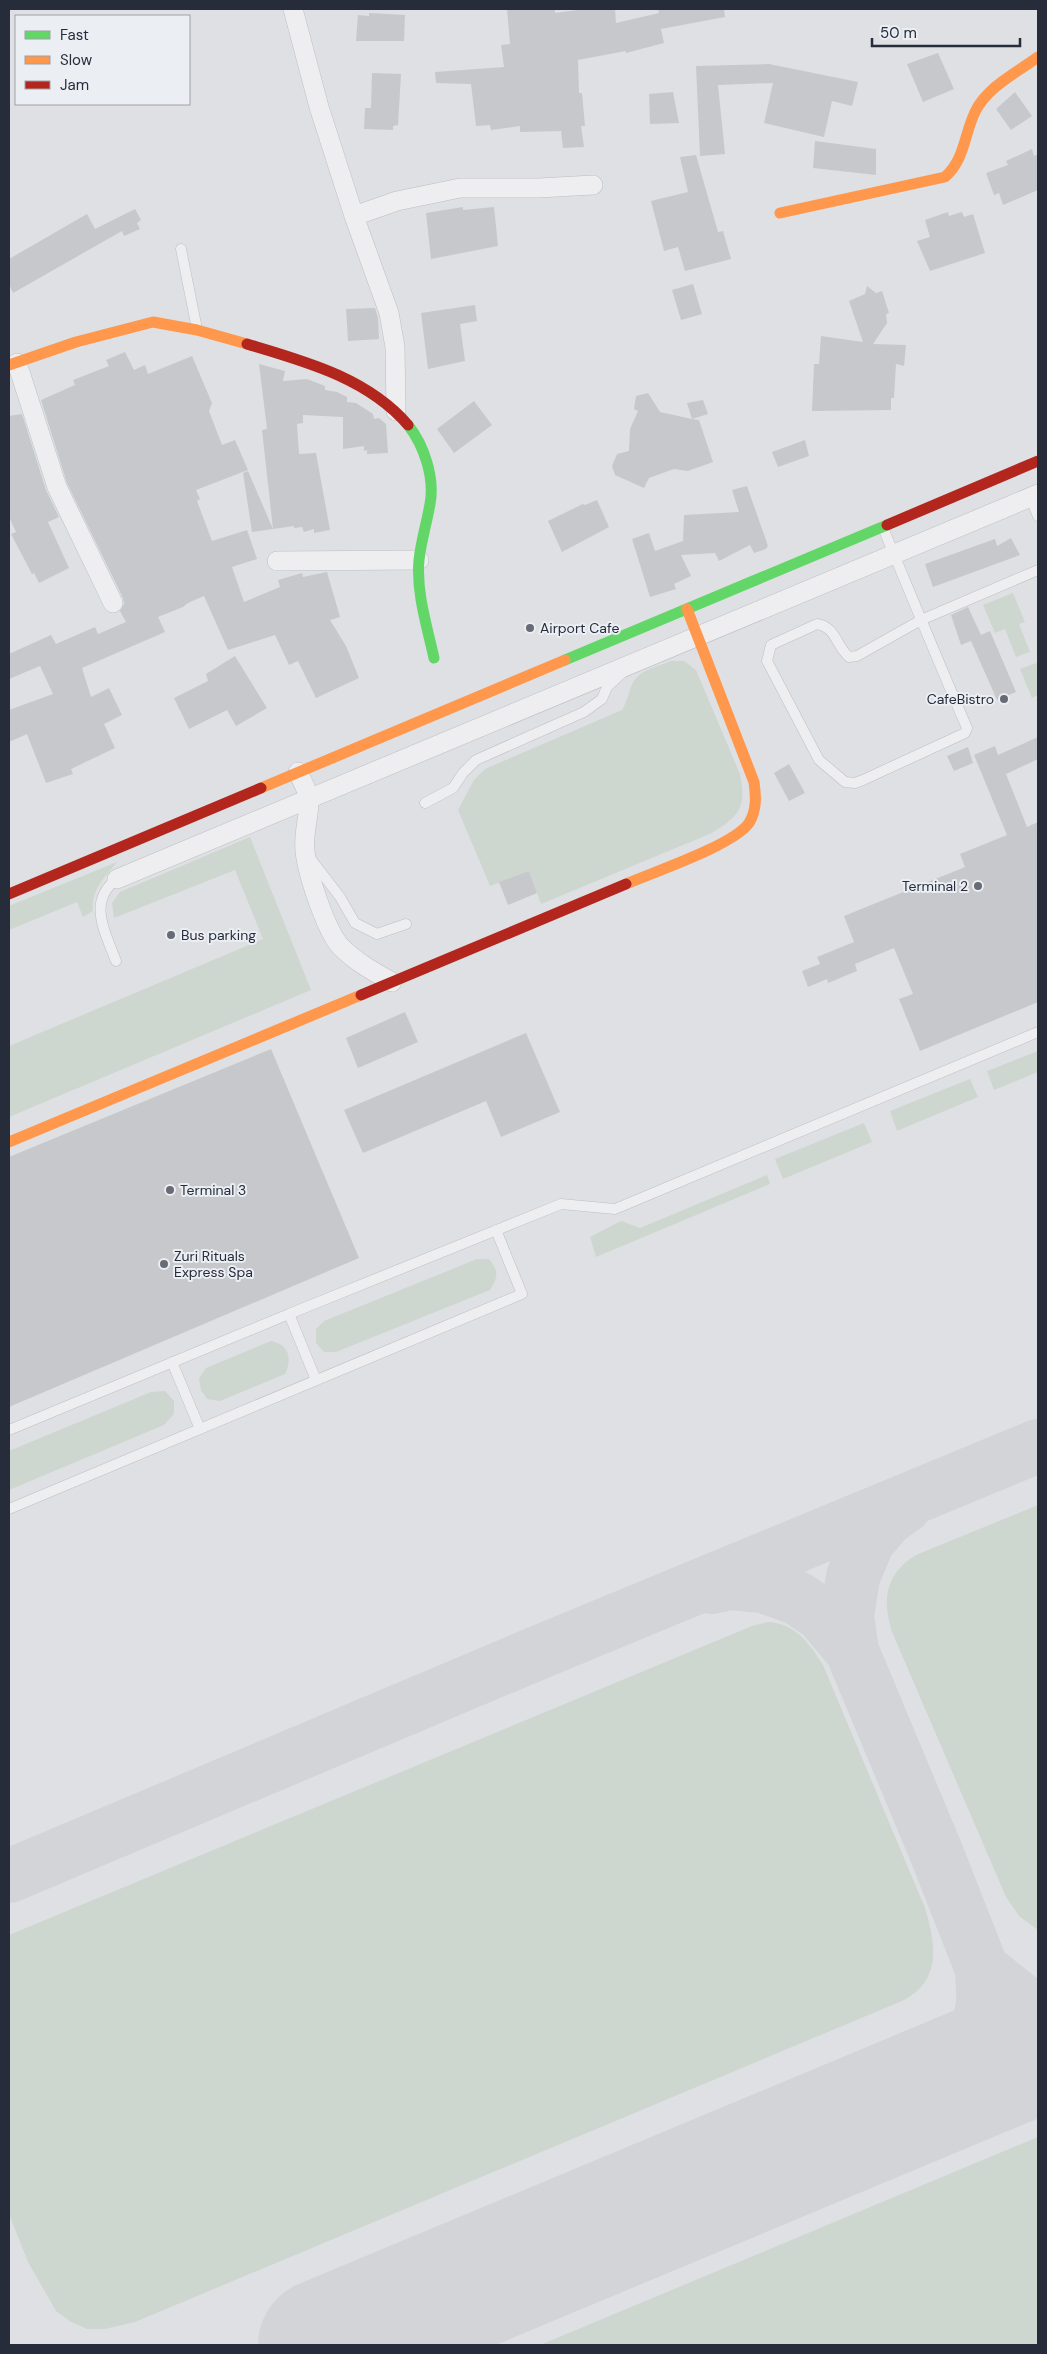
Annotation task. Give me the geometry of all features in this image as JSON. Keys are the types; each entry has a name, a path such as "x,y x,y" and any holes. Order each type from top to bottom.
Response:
{"street":[{"path":"293,9 320,107 354,216 389,313 395,347 396,410"},
{"path":"780,213 945,177 954,171 960,161 972,118 980,102 995,88 1038,57"},
{"path":"354,216 397,202 460,188 539,188 593,185"},
{"path":"113,603 57,487 13,364 76,342 153,322 197,330 292,357 340,375 396,410 417,436 428,466 431,501 420,560 420,591 434,658"},
{"path":"9,894 1038,461"},
{"path":"117,879 1034,495"},
{"path":"277,561 420,560"},
{"path":"9,1142 730,840 742,833 751,822 756,809 758,795 687,608"},
{"path":"298,772 309,800 304,829 309,874 322,910 340,946 362,966 392,982"}],"lane":[{"path":"181,249 197,330"},
{"path":"1034,495 1038,516"},
{"path":"882,526 921,620 967,728 965,733 863,780 855,783 845,782 819,760 766,661 771,646 817,624 825,625 832,630 843,652 849,657 857,656 921,620 1038,570"},
{"path":"425,803 453,788 463,773 476,760 584,712 602,699 608,687 631,665"},
{"path":"305,850 340,897 355,923 377,934 406,924"},
{"path":"116,961 102,925 100,902 106,887 117,879"},
{"path":"9,1430 561,1204 615,1209 1038,1032"},
{"path":"9,1509 522,1294 496,1230"},
{"path":"289,1314 316,1380"},
{"path":"172,1362 200,1429"}],"shaded area":[{"path":"1013,593 1025,622 1019,624 1030,652 1016,657 1005,629 995,633 983,605"},
{"path":"671,661 684,661 696,670 740,774 742,795 739,810 735,816 712,833 541,904 529,871 490,886 458,810 474,780 485,769 622,710 634,681 642,673"},
{"path":"1036,663 1038,668 1038,695 1032,698 1020,669"},
{"path":"250,837 311,990 9,1117 9,1046 263,939 235,870 114,918 112,903 120,892"},
{"path":"117,862 96,890 93,911 83,917 77,902 9,930 9,906"},
{"path":"1038,1051 1038,1072 994,1090 987,1071"},
{"path":"970,1079 978,1097 897,1131 890,1111"},
{"path":"864,1123 872,1142 783,1179 775,1159"},
{"path":"767,1175 770,1184 596,1257 590,1237 621,1221 640,1228"},
{"path":"477,1259 489,1259 496,1271 496,1278 490,1290 336,1352 324,1352 316,1343 316,1329 324,1321"},
{"path":"271,1341 281,1345 289,1357 285,1374 220,1401 207,1399 201,1390 199,1378 206,1368"},
{"path":"165,1391 174,1401 174,1414 164,1425 9,1490 9,1451 151,1392"},
{"path":"1038,1505 1038,1930 1019,1916 1006,1897 892,1632 887,1599 892,1579 906,1562 916,1555"},
{"path":"768,1622 786,1626 801,1636 823,1665 925,1908 932,1935 933,1961 930,1973 915,1993 902,2001 135,2322 105,2329 87,2329 71,2322 56,2311 28,2262 9,2214 9,1935 752,1626"},
{"path":"1038,2137 1038,2345 540,2345"}],"building":[{"path":"507,9 555,9 555,13 585,9 615,9 616,23 659,13 658,9 724,9 725,17 661,29 664,43 626,53 626,51 578,60 579,93 582,93 585,126 581,126 584,147 563,148 561,131 520,132 520,126 491,130 490,125 476,126 471,84 436,83 435,72 504,67 501,45 510,44"},
{"path":"369,13 405,15 404,41 356,41 358,15 369,16"},
{"path":"938,53 954,89 923,102 907,64"},
{"path":"769,64 858,82 852,106 832,101 824,137 764,123 773,83 718,85 725,154 700,156 696,66"},
{"path":"372,73 401,74 398,125 393,126 393,130 364,129 365,108 371,108"},
{"path":"673,92 679,123 650,124 649,94"},
{"path":"1015,92 1032,116 1011,130 996,109"},
{"path":"815,141 876,149 876,175 813,168"},
{"path":"1032,149 1034,156 1038,154 1038,190 1003,205 999,193 994,195 986,173 1008,165 1006,161"},
{"path":"696,155 718,232 723,231 731,259 685,271 678,247 664,251 651,201 688,192 680,157"},
{"path":"463,207 463,210 494,207 498,246 431,259 426,213"},
{"path":"135,209 141,220 137,223 140,229 124,236 122,231 13,293 9,284 9,259 87,214 95,229"},
{"path":"948,212 949,216 962,212 964,217 973,214 985,253 930,271 917,241 930,237 925,220"},
{"path":"693,284 702,314 681,320 672,290"},
{"path":"867,286 876,293 882,291 889,313 886,314 887,323 873,344 906,345 904,366 896,364 894,398 891,398 891,410 812,411 814,364 819,364 821,336 863,342 849,301 865,294"},
{"path":"475,305 477,321 460,324 465,361 428,369 421,313"},
{"path":"375,308 378,318 379,339 348,341 346,309"},
{"path":"125,352 134,370 145,365 148,374 192,356 212,403 209,411 222,445 235,440 248,470 196,490 200,499 197,501 212,541 247,530 257,559 232,567 244,602 280,587 278,580 302,573 303,577 327,572 340,617 330,620 346,646 359,678 316,698 298,661 289,665 275,635 228,650 204,596 158,617 165,632 82,668 91,697 109,688 122,715 104,724 115,748 71,769 73,774 46,783 27,734 9,742 9,710 53,694 40,666 9,679 9,654 51,635 56,644 95,627 98,634 126,622 120,611 124,604 123,598 67,483 41,400 75,385 73,380 109,366 106,360"},
{"path":"259,364 285,371 283,381 307,379 325,386 325,390 337,392 347,397 347,402 356,403 373,414 374,419 379,418 386,424 388,453 367,454 367,450 364,451 364,446 343,449 343,417 303,415 303,423 297,424 299,454 316,453 330,530 314,533 314,529 304,532 302,527 294,528 294,526 273,529 262,430 267,429"},
{"path":"648,393 660,412 699,420 713,462 688,471 674,469 649,478 644,488 615,475 612,466 617,454 629,451 630,429 638,411 634,409 636,396"},
{"path":"703,400 708,414 692,419 687,403"},
{"path":"474,401 492,425 454,453 437,429"},
{"path":"22,414 46,490 59,517 48,522 69,568 39,583 34,573 32,574 11,534 16,532 9,517 9,416"},
{"path":"805,440 809,456 778,467 772,452"},
{"path":"248,471 273,529 252,532 243,473"},
{"path":"747,486 768,546 766,549 754,553 750,545 719,561 715,553 681,555 691,576 674,584 676,589 650,597 632,539 649,533 655,551 683,541 684,515 739,512 732,490"},
{"path":"597,500 609,527 562,552 548,521 583,504 585,505"},
{"path":"1011,538 1020,555 933,587 925,564 995,539 997,546"},
{"path":"968,607 981,635 990,631 1016,692 997,700 971,641 961,645 951,615"},
{"path":"235,656 267,708 236,726 227,710 189,729 174,698 208,681 206,674"},
{"name":"Terminal 2","path":"1038,737 1038,759 1006,774 1027,827 1038,822 1038,1002 920,1051 899,999 913,994 894,948 855,964 857,971 828,983 827,979 808,987 802,971 820,964 817,957 854,942 844,916 965,867 960,854 1007,835 974,755 995,746 998,755"},
{"path":"968,747 973,763 954,771 947,756"},
{"path":"789,764 805,793 789,801 774,773"},
{"path":"529,871 537,893 508,905 499,882"},
{"path":"405,1012 418,1042 358,1068 346,1038"},
{"path":"526,1033 560,1112 501,1137 486,1101 363,1153 344,1110"},
{"name":"Terminal 3","path":"271,1049 359,1258 9,1407 9,1157"}],"taxiway":[{"path":"9,1876 535,1654 1038,1446"},
{"path":"852,1651 847,1616 853,1577 868,1541 887,1519 905,1506"},
{"path":"711,1587 730,1583 763,1586 797,1598 821,1614 852,1651 936,1852 982,1969 1021,2000 1038,2008"},
{"path":"927,2094 963,2054 976,2031 983,2004 982,1969"}],"runway":[{"path":"324,2345 1038,2047"}],"traffic: fast":[{"path":"408,425 419,442 427,462 431,483 430,504 418,572 423,609 434,658"},
{"path":"565,660 887,525"}],"traffic: slow":[{"path":"780,213 945,177 957,162 971,121 980,103 994,88 1038,57"},
{"path":"9,365 76,342 153,322 197,330 247,344"},
{"path":"626,884 711,849 727,840 749,823 755,808 754,782 687,609"},
{"path":"261,788 565,660"},
{"path":"9,1142 361,995"}],"traffic: jam":[{"path":"247,344 291,357 355,383 392,409 408,425"},
{"path":"887,525 1038,461"},
{"path":"9,894 261,788"},
{"path":"361,995 626,884"}],"place":[{"name":"Airport Cafe","path":"530,628"},
{"name":"CafeBistro","path":"1004,699"},
{"name":"Terminal 2","path":"978,886"},
{"name":"Bus parking","path":"171,935"},
{"name":"Terminal 3","path":"170,1190"},
{"name":"Zuri Rituals Express Spa","path":"164,1264"}]}
